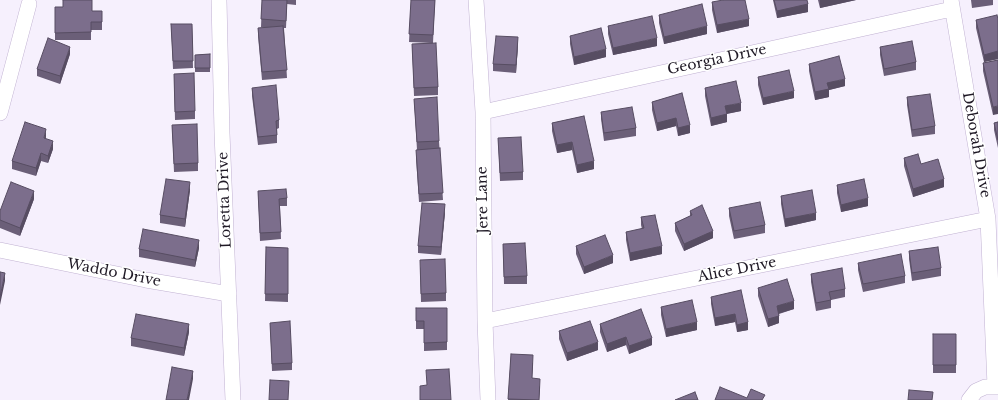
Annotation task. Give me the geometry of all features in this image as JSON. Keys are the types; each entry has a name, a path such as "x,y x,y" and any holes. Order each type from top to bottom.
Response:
{"street":[{"name":"Loretta Drive","path":"219,0 222,133 233,400"},
{"name":"Jere Lane","path":"476,0 482,112 485,321 488,400"},
{"path":"0,111 29,4"},
{"name":"Georgia Drive","path":"482,112 951,4"},
{"name":"Deborah Drive","path":"951,4 988,219 996,387 985,387 976,391 968,400"},
{"name":"Alice Drive","path":"485,321 988,219"},
{"name":"Waddo Drive","path":"0,250 146,280 229,294"}],"building":[{"path":"63,0 92,0 92,11 102,11 102,22 91,22 91,32 55,33 55,7 63,7"},
{"path":"262,0 287,0 286,21 261,19"},
{"path":"411,0 435,0 433,35 409,34"},
{"path":"723,0 745,0 749,19 717,25 712,2"},
{"path":"774,0 807,0 808,4 777,11"},
{"path":"702,4 707,26 664,37 659,15"},
{"path":"997,15 998,51 984,55 976,20"},
{"path":"652,16 657,38 613,48 608,26"},
{"path":"171,24 192,24 193,61 173,61"},
{"path":"283,26 287,70 262,72 258,28"},
{"path":"601,28 606,49 574,57 570,36"},
{"path":"496,36 518,37 516,65 493,64"},
{"path":"48,38 70,47 60,76 37,69"},
{"path":"912,41 916,62 884,69 880,47"},
{"path":"436,43 438,87 414,88 412,44"},
{"path":"210,54 210,68 195,68 195,55"},
{"path":"839,56 845,79 827,83 829,89 815,92 809,64"},
{"path":"998,60 998,106 993,107 983,63"},
{"path":"789,70 794,91 763,98 758,77"},
{"path":"194,73 195,111 175,112 174,74"},
{"path":"736,81 741,103 725,106 727,114 711,118 705,88"},
{"path":"276,85 279,120 276,121 277,135 258,137 252,88"},
{"path":"682,93 690,125 678,128 676,118 657,123 652,102"},
{"path":"930,94 935,126 912,130 907,97"},
{"path":"437,97 439,141 417,142 414,99"},
{"path":"632,107 636,128 604,133 601,112"},
{"path":"584,116 594,161 577,165 572,142 557,145 552,123"},
{"path":"25,122 46,129 44,138 53,141 48,156 41,153 36,168 12,161"},
{"path":"998,122 998,140 994,123"},
{"path":"197,124 198,163 174,164 172,125"},
{"path":"521,137 523,172 500,173 498,138"},
{"path":"440,148 443,193 419,194 416,150"},
{"path":"918,154 921,164 938,159 944,179 913,189 904,158"},
{"path":"166,179 190,182 185,219 160,215"},
{"path":"864,179 868,198 841,205 837,185"},
{"path":"11,182 34,191 20,228 0,220 0,211"},
{"path":"286,189 287,198 279,199 281,232 260,233 258,191"},
{"path":"812,190 816,213 785,219 781,196"},
{"path":"760,202 765,225 734,231 729,208"},
{"path":"422,203 445,204 441,247 418,246"},
{"path":"702,205 713,231 684,244 675,223 692,215 690,211"},
{"path":"655,215 662,246 630,253 626,232 644,228 641,217"},
{"path":"143,229 199,240 195,260 139,249"},
{"path":"605,235 613,255 584,267 576,246"},
{"path":"525,243 527,276 504,277 503,244"},
{"path":"266,247 288,248 288,294 265,294"},
{"path":"938,247 941,268 912,273 909,251"},
{"path":"901,254 905,276 863,284 858,263"},
{"path":"445,259 446,293 421,294 420,260"},
{"path":"842,268 845,289 829,292 831,300 816,303 811,274"},
{"path":"0,272 5,273 0,297"},
{"path":"787,279 794,301 777,306 779,316 768,319 758,288"},
{"path":"741,290 748,322 737,325 735,314 715,318 711,297"},
{"path":"692,300 697,322 666,329 661,307"},
{"path":"416,308 447,308 447,342 424,343 424,321 416,321"},
{"path":"641,309 652,338 629,346 626,337 607,344 600,324"},
{"path":"136,314 189,324 184,348 131,338"},
{"path":"290,321 292,363 272,364 270,323"},
{"path":"590,321 598,342 567,353 559,331"},
{"path":"933,334 956,334 956,365 933,365"},
{"path":"511,354 533,355 532,378 540,379 539,400 508,399"},
{"path":"172,367 193,371 187,400 166,400"},
{"path":"449,369 451,400 420,400 420,386 427,385 426,370"},
{"path":"270,380 289,381 288,400 269,400"},
{"path":"720,387 747,398 751,389 765,395 762,400 715,400"},
{"path":"909,390 933,392 932,400 908,400"},
{"path":"695,392 698,400 675,400"}]}
